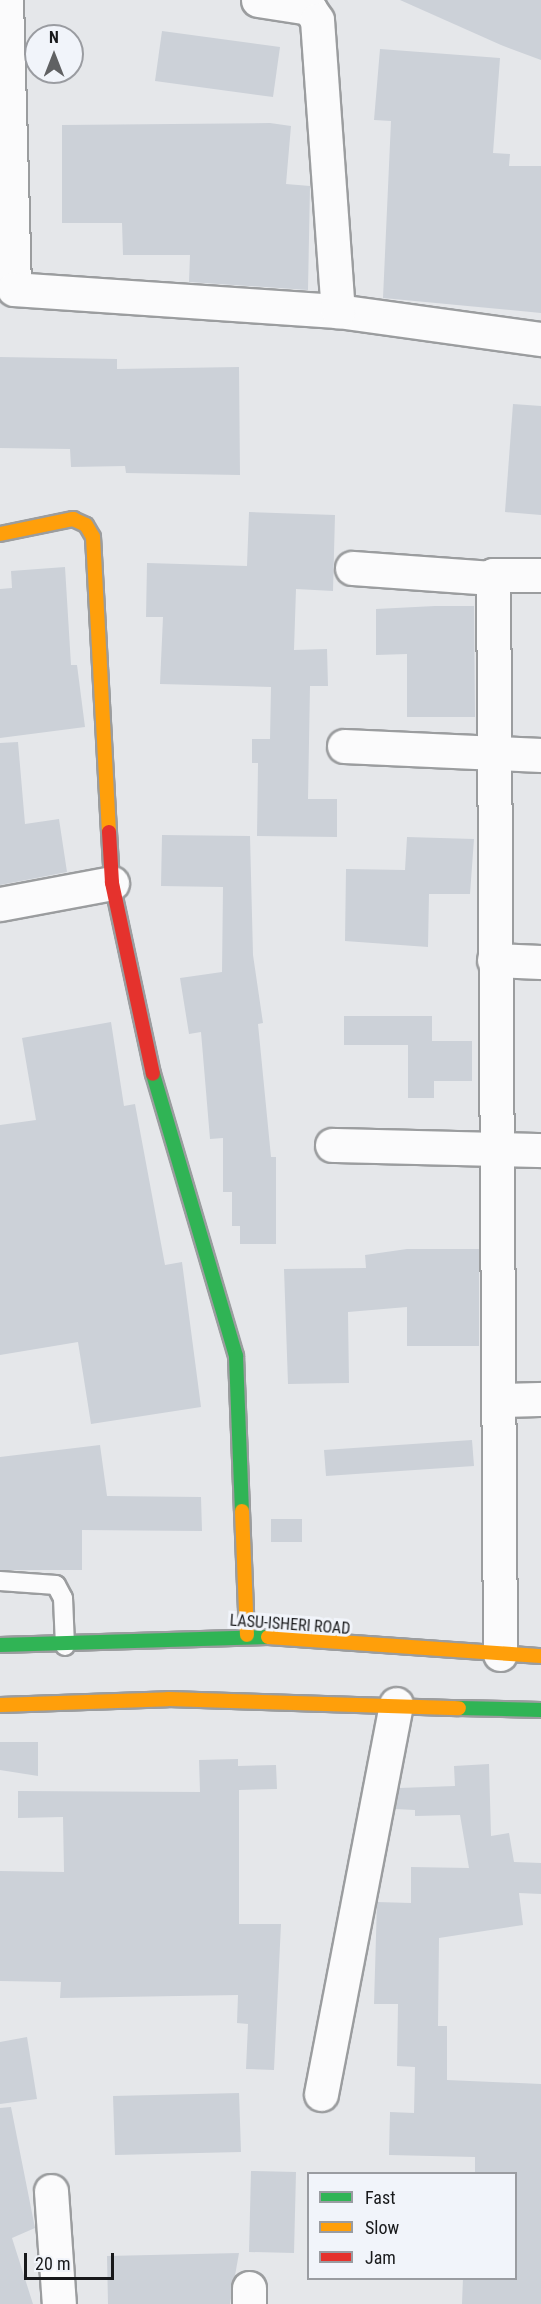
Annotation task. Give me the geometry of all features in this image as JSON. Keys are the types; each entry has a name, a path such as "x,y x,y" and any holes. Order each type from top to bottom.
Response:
{"street":[{"path":"6,0 7,289 338,311 541,339"},
{"path":"258,0 309,8 317,20 338,311"},
{"path":"0,534 73,519 86,525 93,537 112,883 159,1105 236,1356 247,1635"},
{"path":"352,568 494,578 541,575"},
{"path":"494,578 494,960 501,1400 500,1654"},
{"path":"344,746 541,755"},
{"path":"0,904 112,883"},
{"path":"494,960 541,962"},
{"path":"332,1145 541,1150"},
{"path":"501,1400 541,1399"},
{"name":"LASU-ISHERI ROAD","path":"0,1645 65,1646 247,1635 541,1656"},
{"path":"0,1705 168,1699 541,1710"},
{"path":"321,2094 396,1704"},
{"path":"51,2190 59,2304"}],"lane":[{"path":"0,1581 56,1585 63,1598 65,1646"}],"building":[{"path":"400,0 541,0 541,60 501,45"},
{"path":"162,31 280,47 273,97 155,81"},
{"path":"380,49 500,58 493,153 510,154 509,166 541,166 541,313 383,298 391,121 374,120"},
{"path":"270,123 291,126 286,184 310,186 308,290 189,282 190,255 123,255 122,223 62,223 62,125"},
{"path":"0,357 117,359 117,369 239,367 240,475 126,473 125,466 71,467 70,449 0,448"},
{"path":"513,404 541,406 541,515 505,512"},
{"path":"249,512 335,515 333,591 296,589 294,650 327,649 328,686 310,686 308,799 337,799 337,837 257,836 258,763 252,763 252,739 270,739 271,687 160,684 163,617 146,617 147,563 247,566"},
{"path":"65,567 71,665 77,665 85,727 0,738 0,589 12,588 11,571"},
{"path":"474,606 475,717 407,717 407,654 376,655 376,609"},
{"path":"18,742 25,824 59,819 67,872 0,885 0,743"},
{"path":"162,835 250,836 253,955 263,1023 258,1024 271,1157 276,1157 276,1244 240,1244 240,1226 232,1226 232,1192 223,1192 223,1138 210,1139 201,1032 189,1034 180,978 222,972 223,887 161,886"},
{"path":"407,837 474,839 470,894 429,894 428,947 345,941 346,869 405,870"},
{"path":"344,1016 432,1016 432,1041 472,1041 472,1081 434,1081 434,1098 408,1098 408,1045 344,1045"},
{"path":"111,1022 124,1106 135,1104 165,1265 182,1262 201,1407 91,1424 78,1342 0,1355 0,1125 36,1120 22,1038"},
{"path":"407,1249 479,1249 479,1346 407,1346 407,1307 348,1312 349,1383 288,1384 284,1269 366,1268 365,1255"},
{"path":"472,1440 474,1466 326,1476 324,1450"},
{"path":"100,1445 107,1496 201,1497 202,1531 82,1530 82,1570 0,1570 0,1457"},
{"path":"271,1519 302,1519 302,1542 271,1542"},
{"path":"0,1742 38,1742 38,1776 0,1770"},
{"path":"238,1759 238,1766 276,1765 277,1789 239,1790 239,1924 281,1924 274,2070 246,2069 248,2024 237,2023 238,1995 60,1998 61,1982 0,1981 0,1871 64,1872 63,1817 18,1818 18,1791 200,1792 199,1760"},
{"path":"489,1764 491,1836 509,1833 514,1862 541,1863 541,1894 519,1893 523,1925 439,1938 438,2026 447,2026 447,2080 541,2084 541,2304 462,2304 463,2280 517,2280 517,2172 475,2172 475,2157 389,2155 390,2112 414,2113 415,2067 397,2066 398,2004 374,2004 377,1902 411,1903 411,1867 469,1868 460,1815 415,1816 415,1810 395,1809 399,1788 455,1786 454,1766"},
{"path":"27,2037 37,2099 0,2104 0,2042"},
{"path":"239,2093 241,2152 115,2155 113,2096"},
{"path":"11,2107 35,2228 12,2238 33,2304 0,2304 0,2108"},
{"path":"251,2171 296,2172 294,2253 249,2252"},
{"path":"239,2253 230,2304 108,2304 107,2256"}],"traffic: fast":[{"path":"153,1074 236,1356 242,1511"},
{"path":"0,1645 268,1637"},
{"path":"459,1708 541,1710"}],"traffic: slow":[{"path":"0,534 73,519 86,525 93,537 109,832"},
{"path":"242,1511 247,1635"},
{"path":"268,1637 541,1656"},
{"path":"0,1705 168,1699 459,1708"}],"traffic: jam":[{"path":"109,832 112,883 153,1074"}]}
